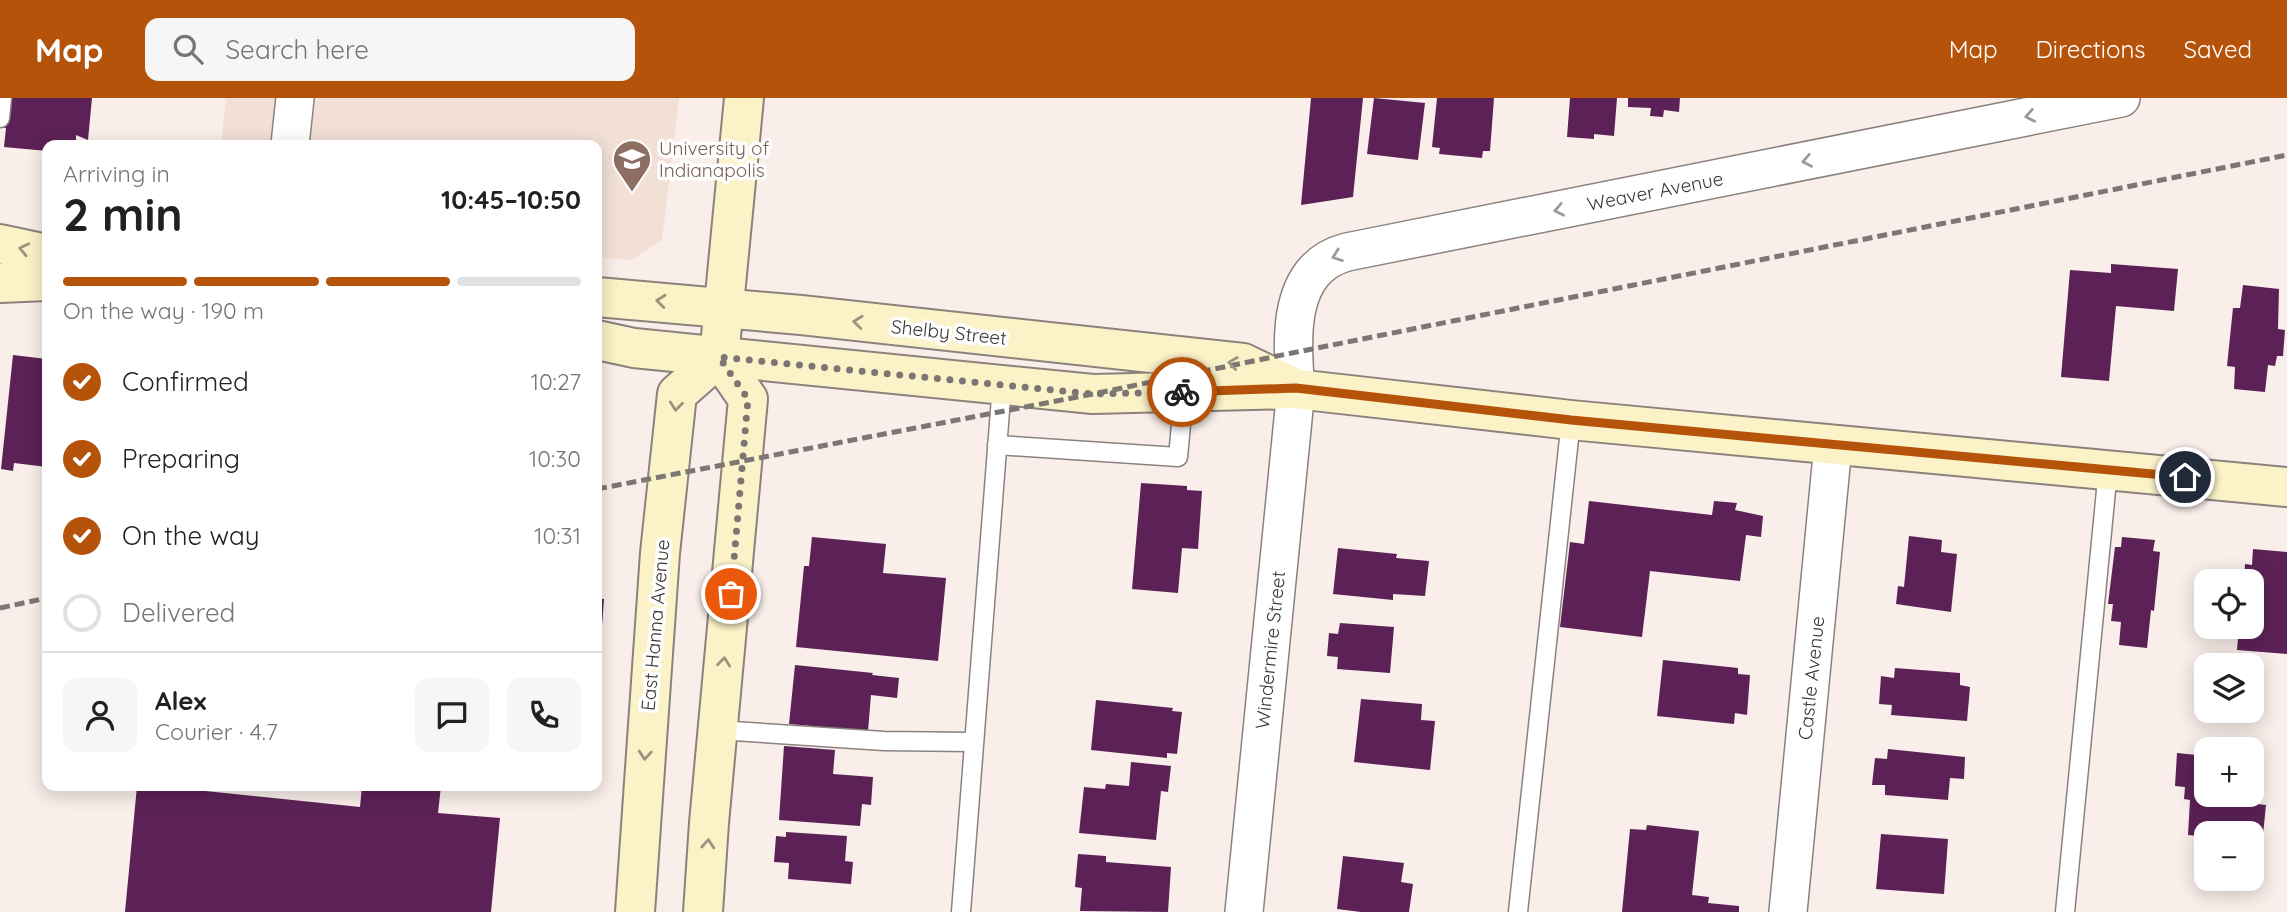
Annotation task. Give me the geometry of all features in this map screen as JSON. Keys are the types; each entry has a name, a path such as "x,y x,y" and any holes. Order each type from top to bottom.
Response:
{"main road":[{"path":"703,912 748,399 719,357 744,98"},
{"path":"0,244 42,253"},
{"path":"0,283 42,281"},
{"name":"Shelby Street","path":"602,296 1243,363 1296,388"},
{"name":"Shelby Street","path":"602,341 634,348 1093,394 1296,388 1571,420 2287,487"},
{"name":"East Hanna Avenue","path":"635,912 660,553 677,394 719,357"}],"street":[{"path":"291,140 295,98"},
{"name":"Weaver Avenue","path":"1296,388 1292,353 1298,304 1306,282 1328,258 1361,249 2121,98"},
{"name":"Windermire Street","path":"1244,912 1296,388"},
{"name":"Castle Avenue","path":"1788,912 1833,445"}],"lane":[{"path":"0,118 2,98"},
{"path":"961,912 1002,385"},
{"path":"997,445 1178,457 1184,392"},
{"path":"1518,912 1571,420"},
{"path":"2065,912 2108,470"},
{"path":"718,730 884,741 973,743"}],"shaded area":[{"name":"University of Indianapolis","path":"226,98 679,98 662,240 632,260 602,257 602,140 222,140"}],"building":[{"path":"0,98 92,98 88,140 76,135 76,140 42,140 42,151 4,147 6,128 0,127"},
{"path":"1311,98 1363,98 1353,197 1301,205"},
{"path":"1374,98 1425,103 1418,160 1367,154"},
{"path":"1437,98 1494,98 1490,151 1483,151 1482,158 1439,154 1440,148 1432,147"},
{"path":"1570,98 1617,98 1614,136 1594,134 1594,139 1567,137"},
{"path":"1628,98 1680,98 1679,112 1664,110 1663,117 1650,116 1651,108 1628,107"},
{"path":"2111,264 2178,269 2174,311 2116,306 2109,381 2061,377 2070,270 2111,273"},
{"path":"2243,285 2279,289 2278,329 2285,330 2283,356 2277,356 2275,366 2268,365 2265,392 2234,389 2235,367 2227,366 2233,308 2240,308"},
{"path":"13,355 42,358 42,466 14,463 13,471 1,469"},
{"path":"1141,483 1187,486 1187,490 1202,491 1198,549 1182,548 1178,593 1132,589"},
{"path":"1589,501 1712,515 1714,501 1737,503 1735,510 1763,516 1761,537 1746,535 1740,581 1650,571 1642,637 1560,627 1570,542 1584,544"},
{"path":"1909,536 1942,540 1941,552 1957,554 1951,612 1896,604 1898,586 1904,587"},
{"path":"812,537 886,544 883,573 946,578 938,661 796,647 804,566 809,566"},
{"path":"2122,537 2155,540 2153,551 2160,552 2147,648 2119,645 2121,622 2111,621 2113,604 2108,604 2115,547 2121,547"},
{"path":"1338,548 1397,554 1396,558 1429,561 1425,596 1393,594 1393,600 1333,594"},
{"path":"2253,549 2287,552 2287,654 2237,650 2238,639 2264,639 2264,569 2245,569 2245,564 2252,565"},
{"path":"1340,623 1394,627 1390,673 1337,669 1338,657 1327,656 1329,633 1338,634"},
{"path":"1663,660 1738,668 1738,674 1750,675 1747,715 1735,713 1734,724 1657,716"},
{"path":"795,665 899,678 897,698 871,695 868,731 789,724"},
{"path":"1895,668 1960,673 1960,685 1970,687 1967,721 1891,715 1892,705 1879,704 1881,676 1894,678"},
{"path":"1361,699 1422,704 1421,720 1435,721 1430,770 1354,762"},
{"path":"1096,700 1173,708 1172,711 1182,712 1177,754 1167,753 1167,758 1091,750"},
{"path":"784,746 835,750 833,774 873,777 871,805 862,804 860,826 779,820"},
{"path":"1888,749 1965,757 1964,779 1950,778 1948,800 1885,795 1885,785 1872,785 1875,758 1887,759"},
{"path":"2177,753 2194,755 2194,807 2266,805 2264,825 2264,821 2194,821 2194,836 2188,835 2190,800 2184,799 2185,787 2175,786"},
{"path":"1131,762 1171,766 1168,792 1161,791 1156,840 1079,833 1084,787 1105,789 1106,784 1129,786"},
{"path":"137,791 205,791 360,807 362,791 440,791 438,813 500,818 491,912 125,912"},
{"path":"1647,825 1699,831 1692,895 1709,897 1708,903 1739,906 1739,912 1622,912 1630,829 1646,830"},
{"path":"786,832 847,836 845,861 853,862 851,884 788,879 789,863 774,862 776,836 786,837"},
{"path":"1881,834 1948,839 1944,894 1876,889"},
{"path":"1078,854 1106,856 1106,862 1171,867 1168,912 1080,911 1082,888 1075,887"},
{"path":"1343,856 1404,863 1401,882 1413,884 1409,912 1337,909"}],"railway":[{"path":"602,488 1093,394 2287,155"},
{"path":"0,608 42,599"}],"way so far":[{"path":"731,594 748,399 719,357 1093,394 1182,392"}],"place":[{"name":"University of Indianapolis","path":"632,193"}],"route":[{"path":"1182,392 1296,388 1571,420 2185,477"}]}
